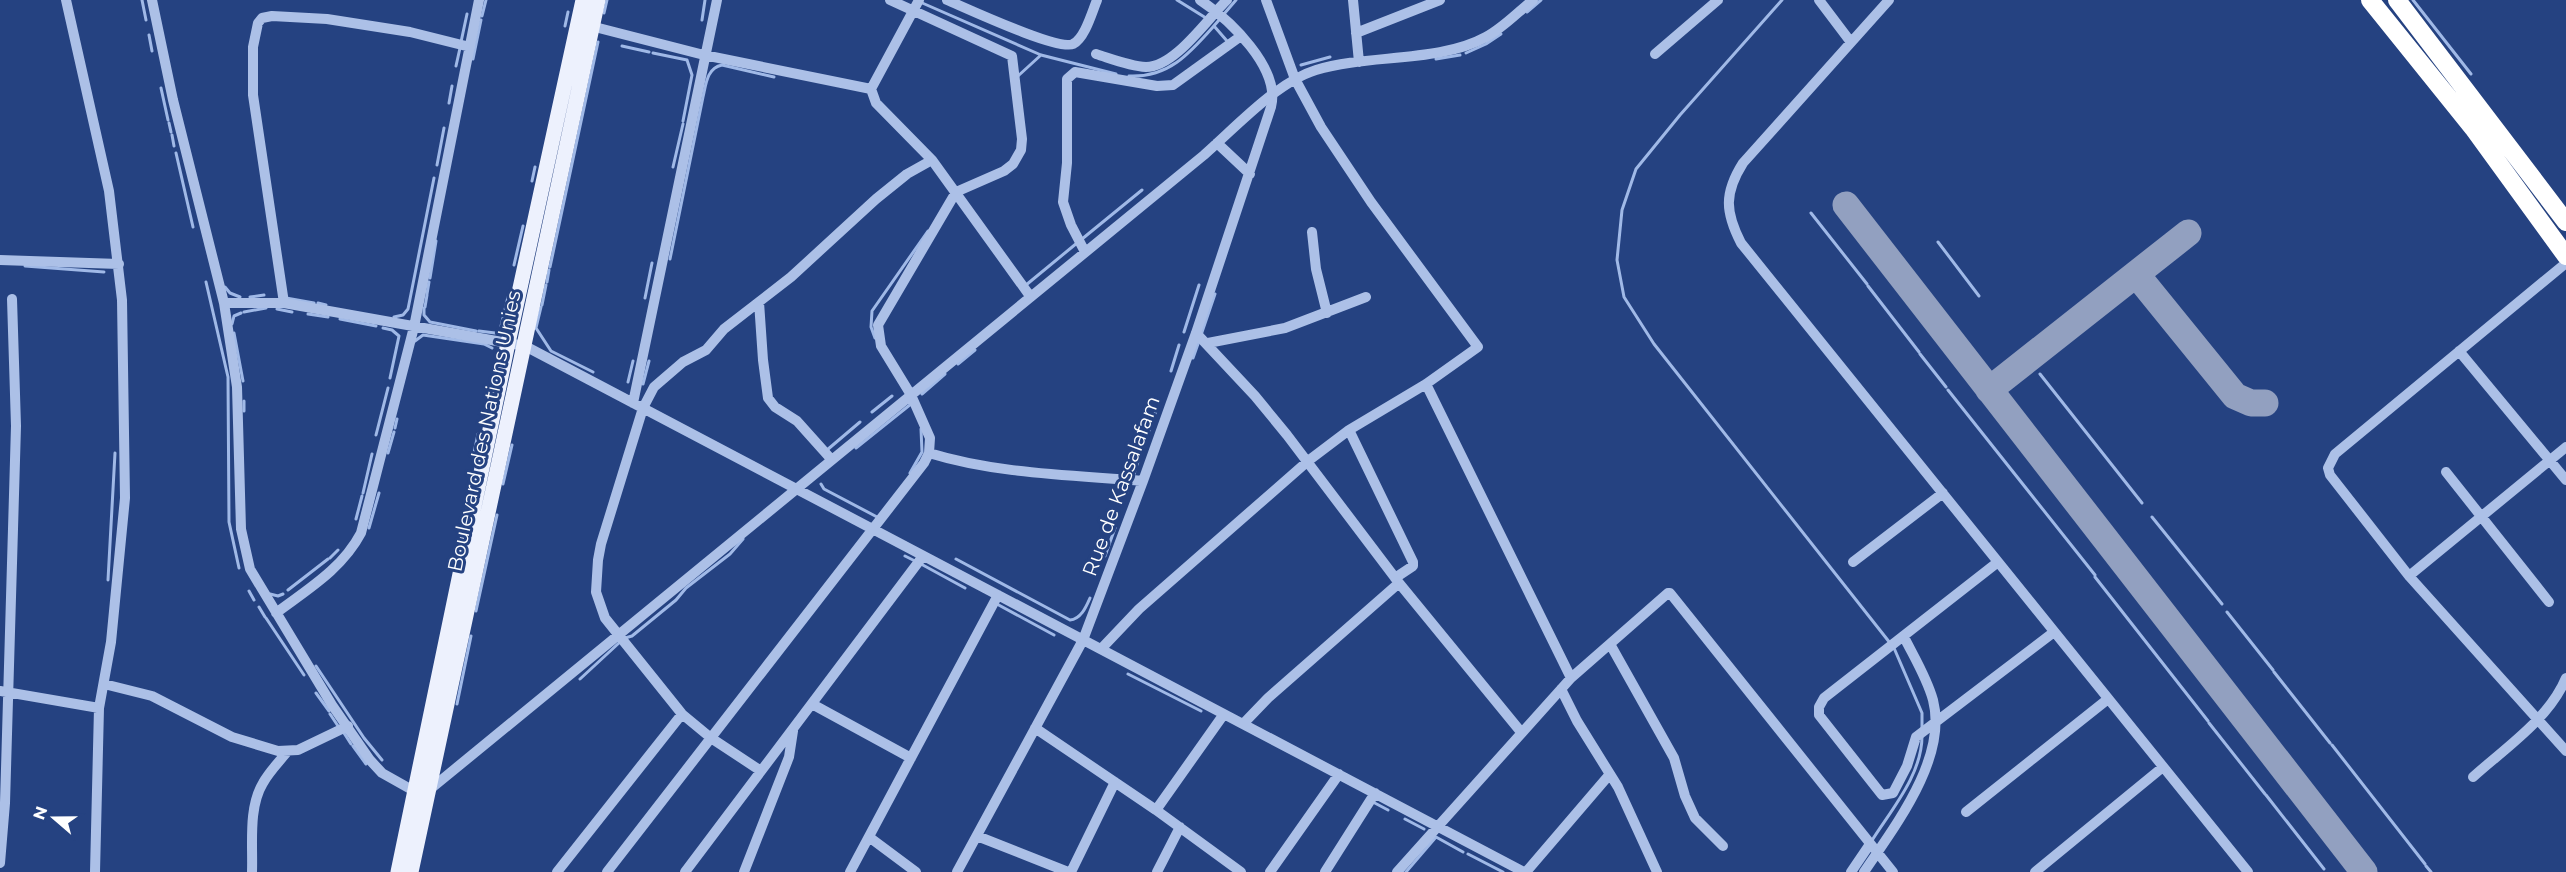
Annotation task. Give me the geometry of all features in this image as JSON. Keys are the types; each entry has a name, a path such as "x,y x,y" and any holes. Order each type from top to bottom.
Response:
{"highway":[{"path":"2370,0 2473,128 2566,256"},
{"path":"2397,0 2566,222"}],"main road":[{"name":"Boulevard des Nations Unies","path":"398,872 421,791 525,346 585,25 583,0"},
{"name":"Boulevard des Nations Unies","path":"441,699 508,343 585,25 598,0"},
{"name":"Boulevard des Nations Unies","path":"411,872 421,791"}],"street":[{"path":"66,0 109,191 119,264 123,332 125,498 111,642 99,708 95,872"},
{"path":"152,0 173,100 225,303 237,387 241,529 250,569 370,760 382,773 421,791 618,637 831,459 1217,143 1273,93 1294,79 1316,70 1435,52 1475,42 1494,33 1533,0"},
{"path":"276,613 344,560 361,533 414,327 479,0"},
{"path":"717,0 638,406 598,560 598,601 605,618 618,637 682,714 711,738 761,771"},
{"path":"607,872 924,463 928,453 930,438 911,395 881,346 878,325 956,192 1004,171 1018,158 1022,139 1014,60 1005,51 890,0"},
{"path":"919,0 871,89 876,103 932,160 1030,296"},
{"path":"947,0 1066,46 1074,44 1080,37 1098,0"},
{"path":"1200,0 1218,12 1241,36 1262,64 1273,93"},
{"path":"1096,54 1136,66 1147,67 1163,63 1176,54 1227,0"},
{"path":"1101,650 1139,609 1308,461 1349,430 1426,384 1478,347 1339,156 1294,79 1266,0"},
{"path":"1353,0 1359,62"},
{"path":"1356,33 1440,0"},
{"path":"1655,54 1718,0"},
{"path":"1819,0 1850,41"},
{"path":"1889,0 1743,163 1730,188 1728,205 1731,223 1741,243 2248,872"},
{"path":"284,303 253,95 253,47 258,23 262,18 272,16 327,19 410,32 470,47"},
{"path":"585,25 705,55 871,89"},
{"path":"1085,252 1071,225 1063,202 1067,163 1067,79 1075,72 1157,86 1173,85 1241,36"},
{"name":"Rue de Kassalafam","path":"957,872 1083,640 1196,333 1250,174 1271,107 1273,93"},
{"path":"1217,143 1250,174"},
{"path":"638,406 667,375 693,355 706,350 717,336 791,276 876,199 907,174 932,160"},
{"path":"1312,232 1316,269 1327,314"},
{"path":"0,260 119,264"},
{"path":"2566,263 2335,454 2328,468 2330,475 2409,576 2566,751"},
{"path":"1208,343 1285,328 1327,314 1366,297"},
{"path":"0,863 4,691 16,426 12,299"},
{"path":"759,302 768,398 775,407 797,421 831,459"},
{"path":"225,303 284,303 525,346 1525,872 1610,774"},
{"path":"1196,333 1256,396 1308,461 1397,581 1521,732"},
{"path":"2459,351 2566,480"},
{"path":"1426,384 1571,678"},
{"path":"1243,724 1268,698 1413,566 1349,430"},
{"path":"2409,576 2566,447"},
{"path":"928,453 1010,469 1143,481"},
{"path":"2446,472 2549,602"},
{"path":"1853,562 1943,493"},
{"path":"685,872 923,556"},
{"path":"1998,562 1824,698 1819,707 1819,714 1882,795 1893,793 1907,766 1916,737 2054,632"},
{"path":"1397,872 1571,678 1670,592 1893,872"},
{"path":"850,872 998,595"},
{"path":"1851,872 1873,848 1917,786 1929,760 1934,723 1929,686 1902,638"},
{"path":"1610,644 1674,758 1684,796 1695,818 1723,846"},
{"path":"2473,777 2537,719 2560,693 2566,678"},
{"path":"104,684 152,696 232,737 287,752 318,742 348,726"},
{"path":"1561,689 1577,721 1610,774 1657,872"},
{"path":"4,691 99,708"},
{"path":"1966,812 2108,699"},
{"path":"812,704 911,758"},
{"path":"557,872 682,714"},
{"path":"1156,810 1224,714"},
{"path":"1035,728 1156,810 1241,872"},
{"path":"744,872 789,757 793,729"},
{"path":"252,872 254,808 263,783 287,752"},
{"path":"2035,872 2163,767"},
{"path":"1270,872 1339,774"},
{"path":"977,836 1070,872 1114,782"},
{"path":"1325,872 1375,794"},
{"path":"1157,872 1180,827"},
{"path":"869,837 916,872"},
{"path":"1864,872 1873,848"}],"waterway":[{"path":"142,0 146,20"},
{"path":"482,16 486,0"},
{"path":"604,13 607,0"},
{"path":"702,20 705,0"},
{"path":"1177,0 1206,18"},
{"path":"1224,14 1236,0"},
{"path":"1527,12 1541,0"},
{"path":"1782,0 1680,115 1636,169 1622,210 1617,260 1624,297 1654,344 1894,648 1922,713 1922,730"},
{"path":"2413,0 2471,74"},
{"path":"920,2 1041,55 1116,74"},
{"path":"565,26 568,12"},
{"path":"461,42 467,14"},
{"path":"1129,76 1158,72 1170,67 1191,51 1220,19"},
{"path":"473,59 481,20"},
{"path":"1214,26 1227,41"},
{"path":"1466,53 1501,34"},
{"path":"149,35 152,51"},
{"path":"550,267 598,42"},
{"path":"622,46 649,52"},
{"path":"456,66 460,48"},
{"path":"653,53 687,60 692,75 683,121"},
{"path":"1018,76 1041,55"},
{"path":"1436,59 1460,55"},
{"path":"1301,65 1330,57"},
{"path":"670,259 705,87 710,73 722,65 774,77"},
{"path":"449,103 452,86"},
{"path":"161,88 168,120"},
{"path":"169,123 171,132"},
{"path":"673,167 683,124"},
{"path":"437,165 444,128"},
{"path":"172,135 174,146"},
{"path":"176,153 193,227"},
{"path":"532,181 535,167"},
{"path":"394,317 403,315 408,309 434,178"},
{"path":"1082,239 1142,190"},
{"path":"1811,213 1867,284"},
{"path":"514,265 523,226"},
{"path":"875,338 871,327 872,311 928,231"},
{"path":"430,278 436,241"},
{"path":"1938,242 1979,296"},
{"path":"1026,285 1077,243"},
{"path":"645,298 652,263"},
{"path":"25,266 104,272"},
{"path":"547,282 549,270"},
{"path":"206,282 228,377 229,522 239,568"},
{"path":"427,294 429,282"},
{"path":"542,305 546,285"},
{"path":"1184,332 1199,285"},
{"path":"1868,286 1919,352"},
{"path":"225,287 230,293 240,297"},
{"path":"1201,335 1215,294"},
{"path":"250,297 264,295"},
{"path":"425,307 427,295"},
{"path":"501,326 508,297"},
{"path":"286,298 314,303"},
{"path":"318,303 326,305"},
{"path":"541,307 536,328 551,351 593,372"},
{"path":"244,312 266,308"},
{"path":"424,308 424,315 430,322 476,331"},
{"path":"277,309 292,312"},
{"path":"232,324 234,316 241,313"},
{"path":"308,314 328,317"},
{"path":"340,319 376,326"},
{"path":"383,328 392,330 399,336 390,378"},
{"path":"479,331 495,333"},
{"path":"234,333 243,381"},
{"path":"415,341 423,335 484,344 492,348"},
{"path":"1193,358 1199,341"},
{"path":"1171,371 1179,345"},
{"path":"958,364 975,350"},
{"path":"1920,354 1946,387"},
{"path":"628,382 633,361"},
{"path":"643,384 649,361"},
{"path":"922,394 945,374"},
{"path":"2040,374 2142,503"},
{"path":"376,435 388,388"},
{"path":"1948,390 2095,575"},
{"path":"872,412 892,396"},
{"path":"244,401 244,411"},
{"path":"856,448 911,404"},
{"path":"1145,442 1157,408"},
{"path":"395,428 397,419"},
{"path":"827,450 860,422"},
{"path":"910,473 922,452 921,429"},
{"path":"388,453 394,432"},
{"path":"474,453 478,434"},
{"path":"503,484 512,445"},
{"path":"1133,477 1143,446"},
{"path":"108,580 115,453"},
{"path":"363,493 372,454"},
{"path":"1126,495 1130,483"},
{"path":"821,484 824,489 879,518"},
{"path":"369,528 379,493"},
{"path":"356,519 362,496"},
{"path":"476,611 497,515"},
{"path":"2152,517 2222,604"},
{"path":"1105,556 1115,528"},
{"path":"625,638 632,636 676,600 686,588 730,554 743,539"},
{"path":"330,558 338,550"},
{"path":"905,556 915,561"},
{"path":"288,590 328,559"},
{"path":"956,559 1070,620 1080,615 1090,598"},
{"path":"921,564 965,588"},
{"path":"2095,577 2208,721"},
{"path":"249,591 254,600"},
{"path":"270,594 278,596 283,594"},
{"path":"995,603 1054,635"},
{"path":"259,607 265,617"},
{"path":"2227,612 2273,670"},
{"path":"266,618 304,675"},
{"path":"457,704 471,636"},
{"path":"580,679 620,642"},
{"path":"316,666 364,738 382,760"},
{"path":"2274,672 2330,743"},
{"path":"1128,674 1201,711"},
{"path":"316,693 329,711"},
{"path":"330,714 338,726"},
{"path":"2209,723 2265,794"},
{"path":"344,733 351,744"},
{"path":"1871,842 1911,778 1921,750 1922,736"},
{"path":"2332,745 2425,864"},
{"path":"353,746 366,764"},
{"path":"2266,795 2324,869"},
{"path":"1371,801 1388,810"},
{"path":"1405,819 1424,829"},
{"path":"1406,872 1436,837 1463,852"},
{"path":"1468,854 1503,872"},
{"path":"2426,866 2431,872"}],"taxiway":[{"path":"1846,205 2364,872"},
{"path":"1989,390 2188,233"},
{"path":"2136,274 2235,396 2251,403 2265,403"}]}
